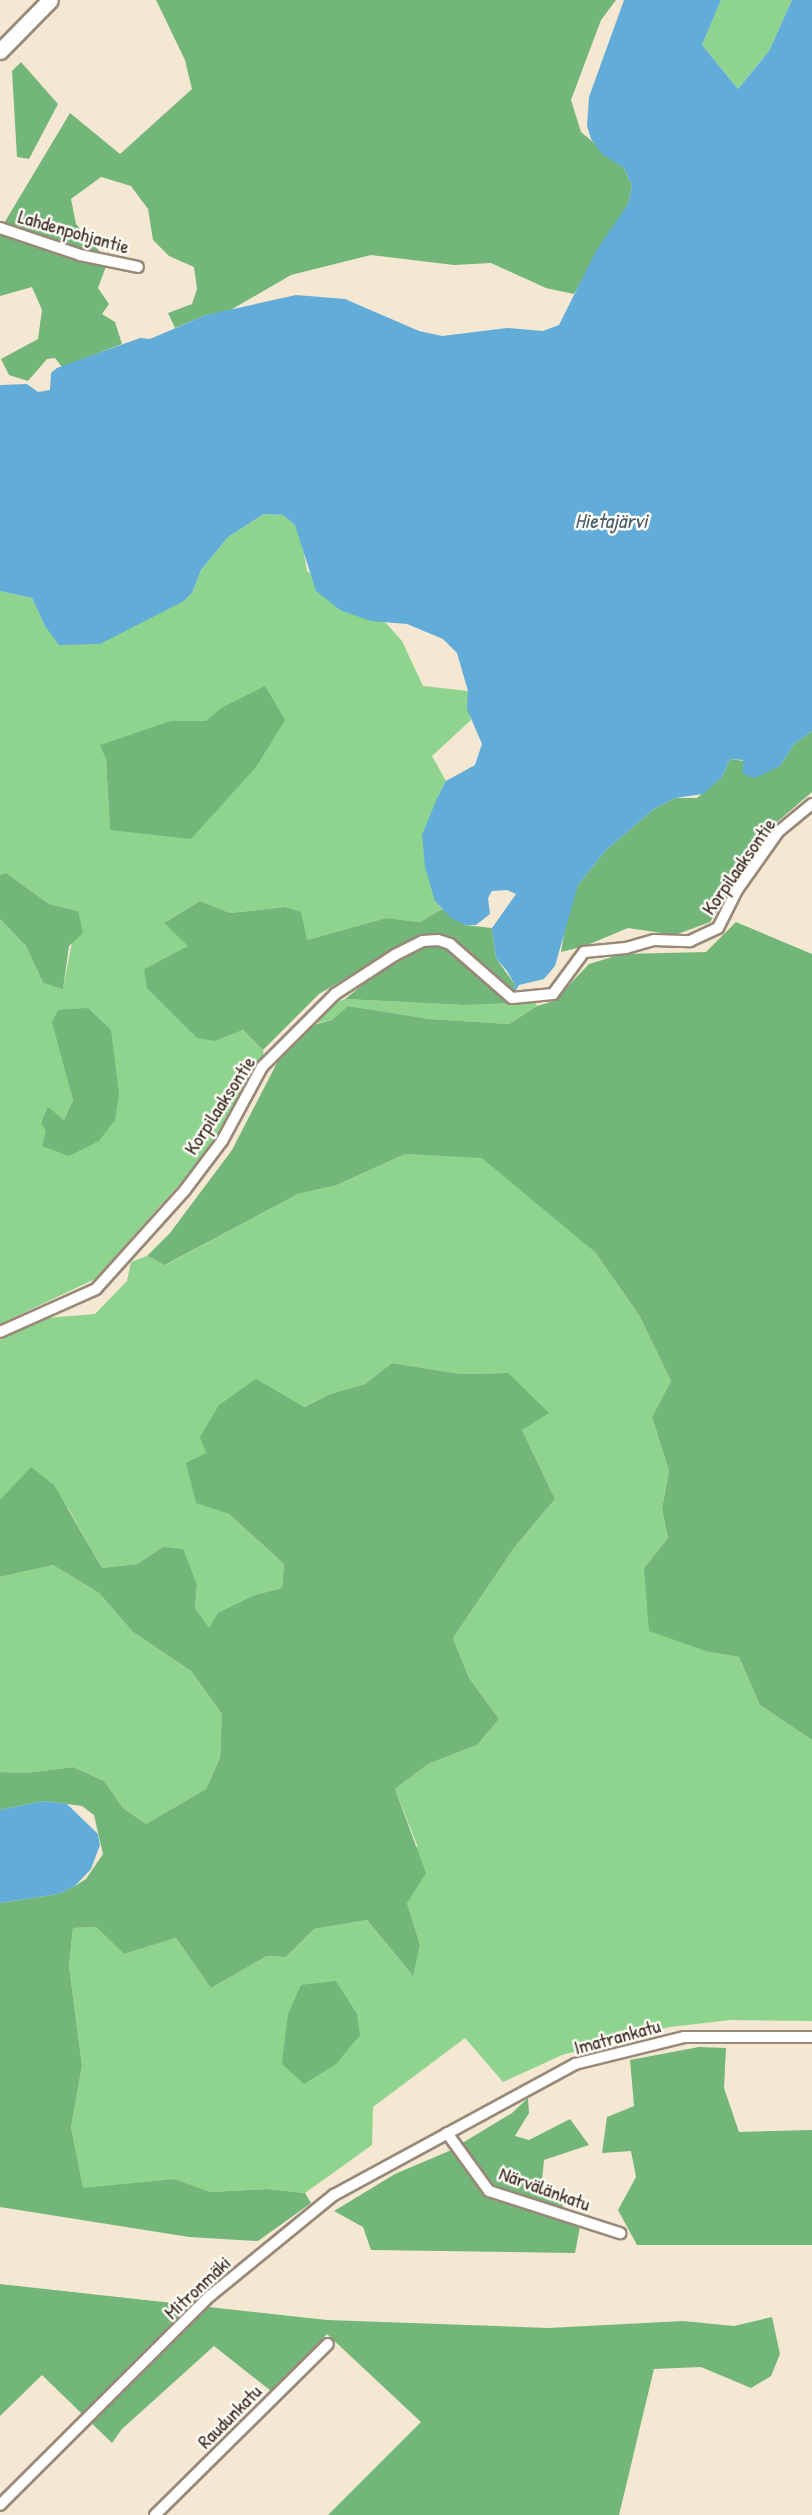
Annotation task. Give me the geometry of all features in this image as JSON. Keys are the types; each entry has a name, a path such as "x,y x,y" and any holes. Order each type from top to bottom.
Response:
{"street":[{"path":"0,51 50,0"},
{"name":"Lahdenpohjantie","path":"0,228 80,255 138,267"},
{"name":"Korpilaaksontie","path":"0,1332 96,1289 185,1190 222,1141 262,1067 335,994 395,955 423,941 438,940 450,944 512,998 553,994 584,952 654,940 690,941 718,928 737,890 778,832 812,804"},
{"name":"Imatrankatu","path":"447,2133 575,2064 684,2037 812,2037"},
{"name":"Närvälänkatu","path":"447,2133 489,2190 620,2233"},
{"name":"Mitronmäki","path":"0,2505 230,2280 334,2194 447,2133"},
{"name":"Raudunkatu","path":"154,2515 328,2344"}],"green space":[{"path":"156,0 616,0 601,20 571,100 581,132 624,168 632,186 628,204 574,294 546,288 491,263 454,265 371,255 291,275 227,312 206,315 175,328 168,313 192,304 197,289 194,267 169,256 153,240 148,209 131,186 101,177 71,199 76,224 108,261 98,288 109,304 102,314 115,322 122,344 62,367 55,358 47,359 28,381 9,375 1,359 38,339 42,310 32,287 0,296 0,230 70,113 120,154 192,89 185,60"},
{"path":"721,0 792,0 769,51 738,89 702,45"},
{"path":"21,62 58,104 29,159 17,157 12,71"},
{"path":"264,514 283,515 295,525 301,537 307,571 371,621 384,621 402,641 423,686 468,691 471,720 432,756 446,781 438,796 435,901 442,909 420,922 386,918 307,940 285,907 230,913 200,901 164,923 189,946 144,969 215,1041 243,1030 263,1050 264,1058 208,1152 95,1279 0,1324 0,919 26,946 43,983 63,988 78,911 49,904 6,873 0,875 0,591 32,598 45,626 147,618 184,601 192,593 201,570 228,537","holes":["223,707 110,829 106,759 171,721 207,722","64,1064 99,1141 46,1131 48,1108 64,1120 73,1100"]},
{"path":"265,686 285,720 256,767 191,839 110,830 106,759 100,745 171,721 206,721 223,707"},
{"path":"812,731 812,792 770,828 710,922 675,935 628,928 585,946 561,952 567,915 578,885 606,850 654,809 675,798 697,798 722,777 730,759 780,766 794,744"},
{"path":"6,873 49,904 78,911 83,933 69,946 63,989 43,983 26,946 0,919 0,875"},
{"path":"200,901 230,913 285,907 301,912 307,940 386,918 420,922 442,909 465,925 492,928 496,958 515,985 513,990 507,987 481,965 426,938 398,947 319,994 263,1050 243,1030 215,1041 197,1038 147,988 144,969 188,946 164,923"},
{"path":"736,922 812,954 812,1740 760,1705 739,1657 709,1652 649,1631 644,1568 668,1538 662,1509 669,1471 652,1417 671,1381 639,1315 595,1252 482,1158 405,1154 337,1185 298,1194 165,1265 147,1256 170,1233 232,1150 279,1059 313,1025 332,1020 348,1006 430,1019 509,1024 537,1006 554,1001 589,964 622,954 706,952"},
{"path":"433,944 447,946 485,974 508,1003 464,1005 345,999 390,963 412,950"},
{"path":"345,999 464,1005 535,1000 537,1006 509,1024 430,1019 348,1006 332,1020 317,1023 333,1003"},
{"path":"88,1008 111,1030 119,1094 115,1120 99,1141 69,1156 42,1146 46,1131 41,1123 48,1107 64,1120 73,1100 52,1022 58,1010"},
{"path":"405,1154 482,1157 547,1208 595,1252 639,1315 671,1381 652,1417 669,1471 662,1509 668,1538 644,1568 709,1652 739,1657 760,1705 812,1740 812,2021 731,2020 670,2027 562,2055 503,2082 465,2038 373,2107 372,2145 305,2193 267,2189 211,2192 174,2179 83,2189 71,2127 82,2066 69,1966 73,1928 96,1927 124,1954 176,1938 211,1988 267,1956 286,1957 314,1929 367,1920 412,1975 420,1945 407,1903 417,1845 395,1789 428,1764 477,1745 499,1719 469,1678 453,1638 514,1548 555,1499 522,1430 508,1373 460,1374 392,1363 365,1384 330,1394 187,1463 196,1502 229,1514 284,1564 282,1588 255,1595 209,1629 195,1608 197,1585 163,1547 137,1564 102,1568 68,1508 0,1500 0,1340 46,1318 95,1314 127,1281 131,1262 147,1256 166,1265 298,1194 337,1185"},
{"path":"392,1363 460,1374 508,1373 549,1413 522,1430 555,1499 514,1548 453,1638 469,1678 499,1719 477,1745 428,1764 395,1789 426,1873 407,1903 420,1945 413,1976 367,1920 314,1929 286,1957 267,1956 211,1988 176,1938 124,1954 96,1927 73,1928 69,1966 82,2066 71,2127 83,2188 174,2179 211,2192 267,2189 305,2193 311,2203 258,2241 189,2237 0,2207 0,1903 58,1894 75,1886 86,1879 103,1854 94,1815 82,1806 44,1801 0,1810 0,1772 26,1773 73,1767 104,1781 123,1808 146,1824 206,1789 220,1758 222,1714 191,1671 133,1632 99,1593 53,1565 0,1577 0,1500 31,1467 54,1485 102,1568 137,1564 163,1547 183,1549 197,1585 195,1608 209,1628 218,1613 255,1595 282,1588 284,1564 229,1514 196,1503 186,1463 206,1453 200,1437 219,1405 256,1379 304,1407 330,1394 365,1384"},
{"path":"53,1565 99,1593 133,1632 191,1671 222,1714 220,1758 206,1789 146,1824 123,1808 104,1781 73,1767 26,1773 0,1772 0,1577"},
{"path":"336,1981 357,2014 360,2035 336,2064 304,2084 282,2064 288,2014 301,1985"},
{"path":"699,2047 726,2048 724,2088 739,2132 812,2130 812,2245 637,2245 618,2210 636,2177 631,2151 602,2153 607,2117 634,2106 630,2060"},
{"path":"528,2098 529,2113 515,2136 529,2140 570,2119 589,2145 544,2160 542,2180 580,2227 575,2253 371,2250 363,2227 334,2211 395,2174 449,2151 512,2113"},
{"path":"0,2284 327,2320 548,2328 683,2321 734,2326 772,2317 780,2354 771,2376 751,2388 701,2367 654,2369 619,2515 328,2515 421,2422 327,2334 271,2391 214,2346 122,2429 112,2443 42,2375 0,2416"}],"water":[{"name":"Hietajärvi","path":"624,0 721,0 702,45 738,89 769,51 792,0 812,0 812,731 794,744 780,766 755,778 743,774 743,760 730,759 722,777 703,794 675,798 654,809 606,850 578,885 555,966 544,979 519,985 514,993 507,987 513,989 515,985 496,958 492,928 516,894 507,890 492,891 488,898 490,914 476,925 466,925 452,919 435,901 425,867 422,835 438,796 446,781 475,765 482,744 467,709 468,691 457,653 443,639 407,624 371,621 340,610 316,591 295,525 283,515 264,514 228,537 201,570 192,593 184,601 100,644 59,645 45,626 32,598 0,591 0,385 27,384 38,392 50,390 51,373 57,368 140,338 150,339 206,315 296,295 345,299 419,331 442,336 507,328 543,331 559,325 596,251 628,204 632,186 624,168 602,154 591,139 587,126 589,97"},
{"path":"44,1801 67,1804 98,1834 100,1845 91,1869 75,1886 58,1894 0,1903 0,1810"}]}
